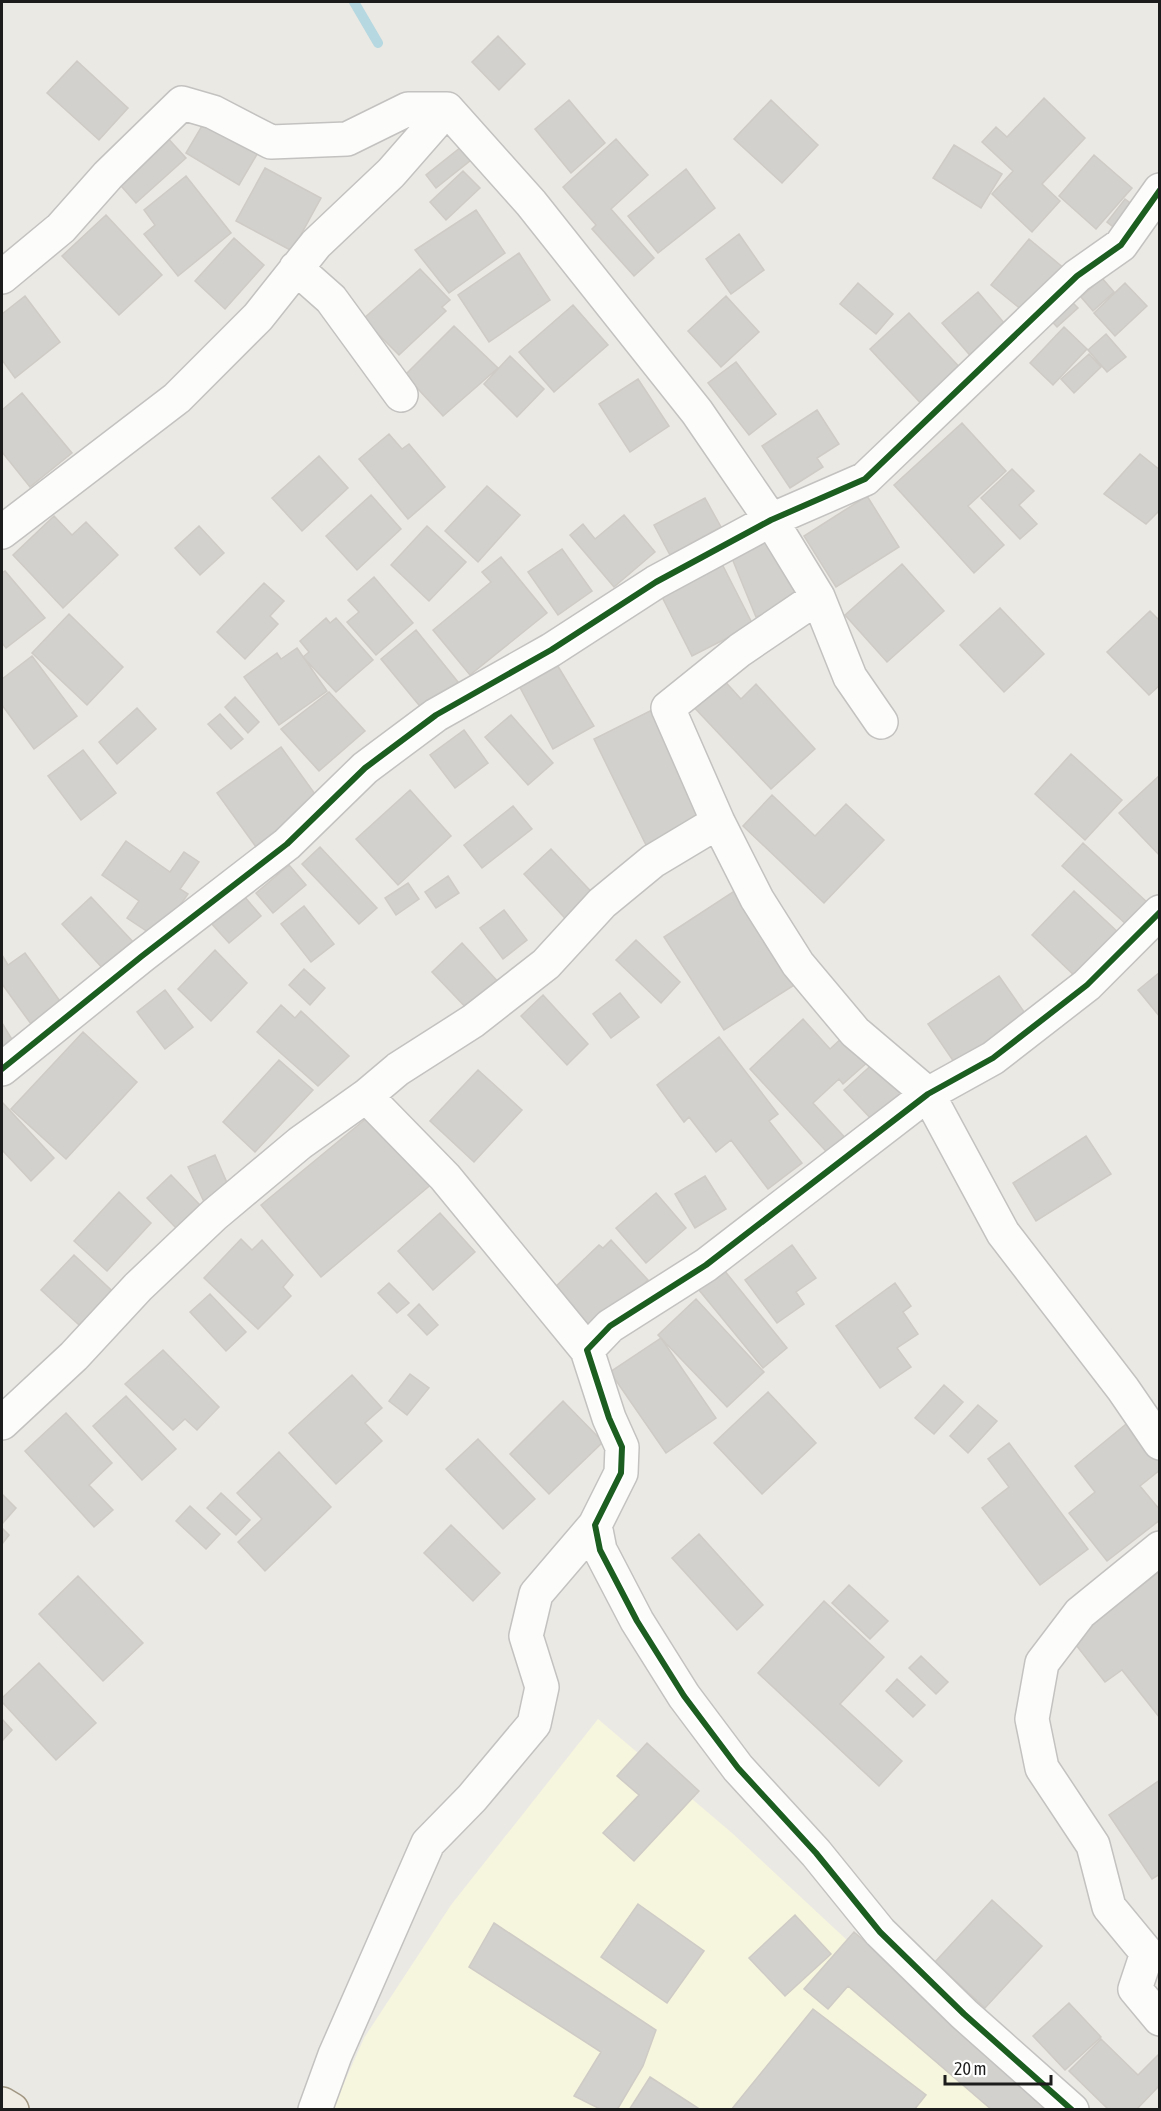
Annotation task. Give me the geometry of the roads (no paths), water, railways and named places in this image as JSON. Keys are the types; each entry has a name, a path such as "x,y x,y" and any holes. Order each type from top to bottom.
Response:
{"main road":[{"path":"2,2104 12,2109"}],"street":[{"path":"2,277 61,228 108,175 182,103 213,112 271,142 347,139 408,109 447,109 531,203 697,412 771,520 818,597 850,677 881,722"},
{"path":"2,532 177,398 258,316 316,244 391,173 447,109"},
{"path":"2,1069 142,956 287,844 364,768 436,715 551,650 656,582 771,520 866,479 1077,276 1121,245 1160,190"},
{"path":"296,268 331,299 401,395"},
{"path":"818,597 740,650 668,708 718,822 757,899 798,964 855,1032 928,1094 1003,1233 1123,1389 1160,1443"},
{"path":"2,1423 74,1356 138,1287 214,1215 300,1143 398,1070 473,1021 546,964 602,903 653,861 718,822"},
{"path":"587,1350 610,1326 706,1264 928,1094 993,1058 1087,985 1160,912"},
{"path":"315,2109 335,2055 428,1843 472,1798 534,1724 542,1687 526,1636 536,1594 595,1525 621,1473 622,1447 609,1418 587,1350 445,1176 366,1096"},
{"path":"595,1525 600,1550 637,1621 684,1696 738,1768 816,1853 880,1932 964,2014 1072,2109"},
{"path":"1160,1548 1080,1613 1042,1663 1032,1719 1042,1768 1093,1845 1109,1907 1147,1953 1135,1989 1160,2019"}],"waterway":[{"path":"354,2 378,43"}]}
